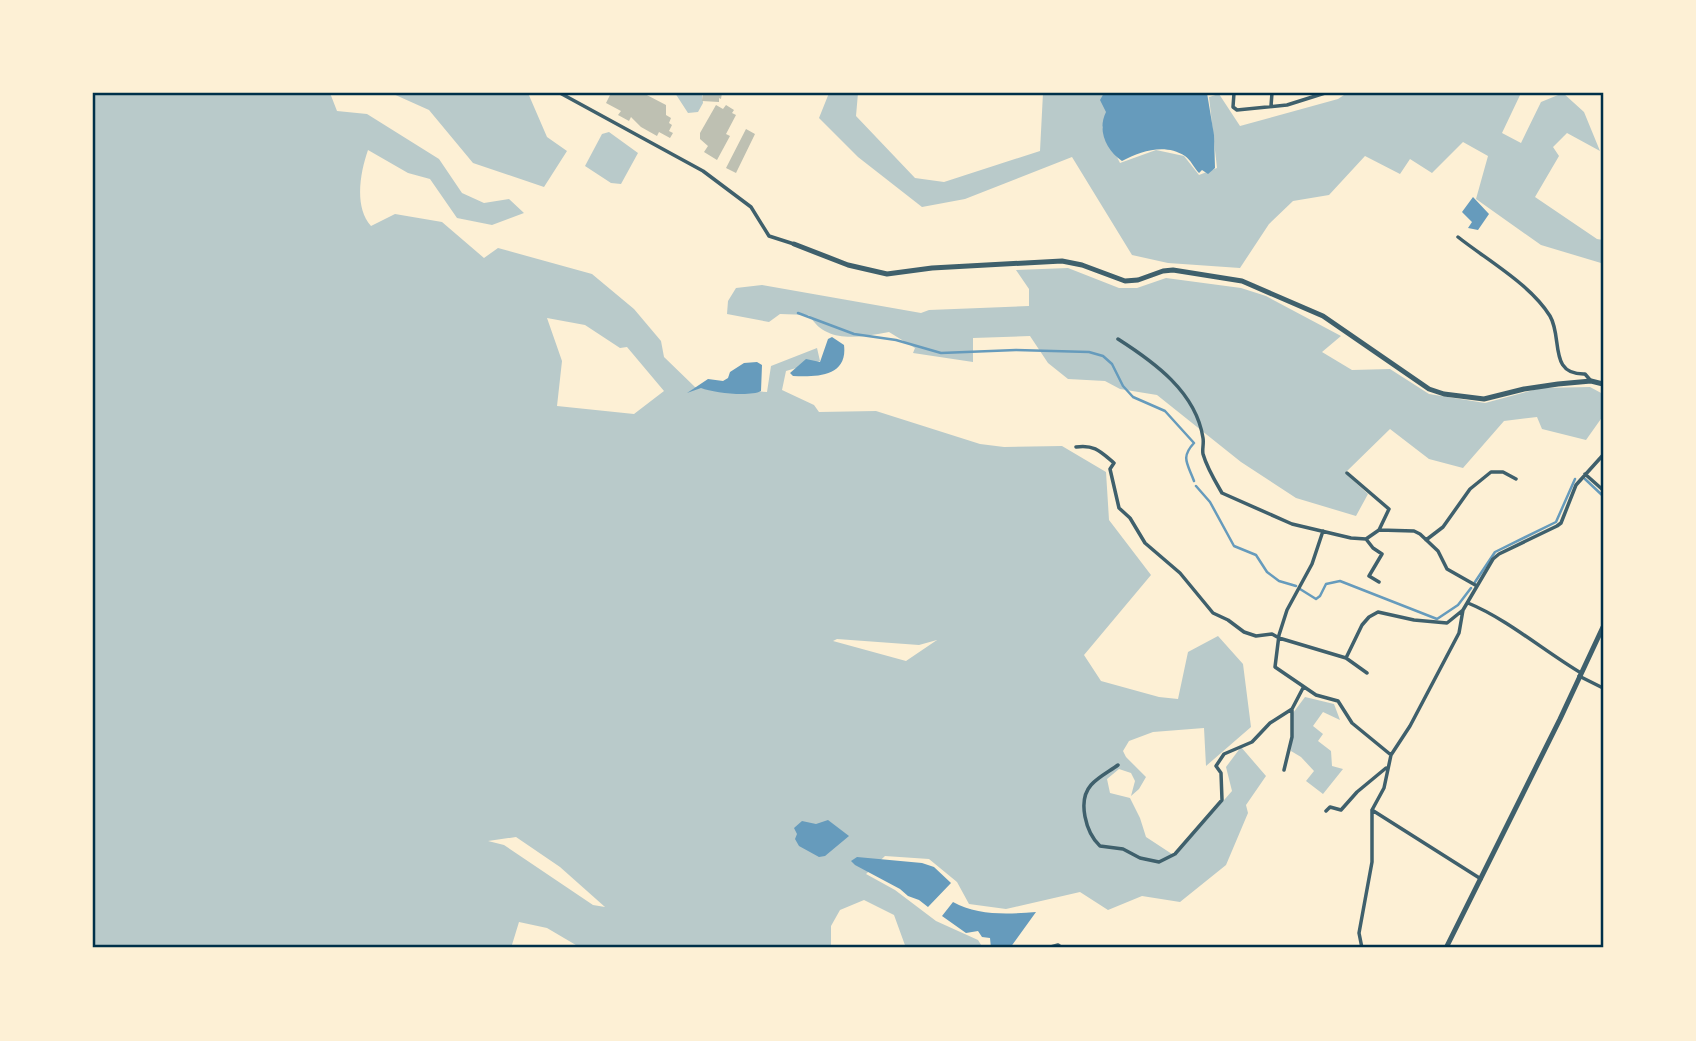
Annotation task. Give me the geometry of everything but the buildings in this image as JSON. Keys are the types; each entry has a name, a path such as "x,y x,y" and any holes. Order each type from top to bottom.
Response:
{"street":[{"path":"560,93 703,171 751,207 769,236 848,265 887,274 932,268 1062,261 1082,265 1125,281 1173,270 1214,275 1242,281 1323,316 1429,389 1444,394 1484,399 1524,389 1591,381 1603,384"},
{"path":"1234,93 1233,107 1237,110 1308,99 1325,93"},
{"path":"1271,106 1272,93"},
{"path":"1308,99 1309,93"},
{"path":"1458,237 1542,304 1556,327 1559,359 1568,371 1585,374 1591,381"},
{"path":"1118,339 1172,379 1192,408 1203,439 1202,451 1222,493 1292,524 1366,539 1382,554 1369,576 1378,582"},
{"path":"1076,447 1091,446 1114,463 1110,469 1119,508 1130,518 1144,543 1180,573 1213,613 1244,632 1261,636 1272,634 1346,658 1367,673"},
{"path":"1346,658 1362,625 1368,617 1378,612 1414,620 1447,623 1463,610 1496,556 1550,531 1561,523 1575,488 1603,455"},
{"path":"1426,540 1443,527 1470,489 1491,472 1503,472 1516,479"},
{"path":"1347,473 1389,509 1380,530 1366,539"},
{"path":"1585,474 1603,490"},
{"path":"1380,530 1414,531 1438,551 1447,569 1477,586"},
{"path":"1323,531 1308,573 1290,601 1279,638 1275,667 1303,688 1338,701 1352,723 1391,755"},
{"path":"1468,603 1488,611 1536,646 1603,688"},
{"path":"1362,948 1359,933 1373,862 1372,810 1384,788 1391,755 1410,726 1459,632 1463,610"},
{"path":"1446,948 1603,627"},
{"path":"1284,770 1292,737 1292,709 1303,688"},
{"path":"1118,765 1093,783 1086,794 1084,801 1087,822 1092,836 1100,846 1123,849 1140,858 1159,862 1175,854 1222,800 1221,774 1216,766 1224,754 1252,742 1270,723 1292,709"},
{"path":"1326,811 1330,807 1341,810 1357,792 1388,766"},
{"path":"1372,810 1481,879"},
{"path":"1047,948 1058,945 1062,948"}],"shaded area":[{"path":"93,93 330,93 337,111 367,114 439,159 462,193 484,203 509,199 524,213 492,225 457,218 430,179 408,173 368,150 361,179 360,200 371,226 395,214 442,222 484,258 498,248 592,274 634,309 661,341 664,357 695,387 767,392 771,366 817,348 820,361 786,371 782,390 814,405 819,412 876,411 980,444 1004,447 1062,446 1106,472 1109,520 1151,575 1084,655 1101,681 1159,697 1178,699 1188,652 1218,636 1243,664 1251,727 1206,766 1204,728 1153,732 1129,741 1123,751 1146,777 1131,796 1135,781 1131,773 1119,769 1107,779 1110,793 1130,798 1146,837 1175,856 1232,791 1226,767 1241,747 1266,776 1246,805 1248,813 1226,865 1180,902 1142,896 1108,910 1080,892 1006,909 969,904 957,882 929,859 885,856 866,874 895,890 936,921 978,940 983,948 906,948 894,915 864,900 840,910 831,926 831,948 581,948 547,928 519,922 511,948 93,948","holes":["547,318 585,325 620,348 627,347 664,391 634,414 557,406 562,361","837,639 919,645 937,640 906,661 833,641","516,837 560,867 605,907 593,905 504,845 488,841"]},
{"path":"391,93 528,93 547,137 567,151 544,187 473,163 429,110"},
{"path":"675,93 702,93 703,103 698,112 688,113"},
{"path":"829,93 858,93 856,116 915,178 944,182 1040,151 1043,93 1138,93 1102,127 1120,163 1156,150 1184,156 1199,175 1217,168 1209,97 1219,94 1240,126 1338,99 1347,93 1521,93 1502,133 1521,143 1541,102 1563,93 1584,112 1600,151 1567,133 1553,147 1559,156 1535,197 1597,239 1603,240 1603,261 1601,263 1541,245 1476,199 1488,156 1463,142 1432,173 1410,159 1400,174 1365,156 1329,195 1293,201 1269,224 1240,268 1168,263 1132,255 1072,157 965,199 922,207 858,157 819,118"},
{"path":"609,132 638,153 621,184 611,183 585,166 602,134"},
{"path":"1068,268 1119,288 1137,288 1166,278 1241,288 1266,296 1341,336 1322,352 1352,370 1390,369 1429,394 1485,403 1541,388 1590,387 1603,394 1603,416 1586,440 1542,429 1537,417 1504,421 1463,468 1429,459 1390,429 1345,473 1368,494 1356,516 1296,498 1241,462 1157,395 1120,389 1105,381 1068,379 1048,363 1030,336 973,338 973,362 913,353 915,348 889,332 856,337 835,335 816,325 809,315 780,314 769,322 727,314 728,301 736,288 762,285 921,313 929,310 1029,306 1029,289 1016,270"},
{"path":"1305,697 1334,704 1340,720 1323,712 1313,726 1323,734 1318,741 1331,751 1332,766 1343,769 1323,794 1306,781 1314,771 1291,751 1293,713"}],"water":[{"path":"1104,93 1207,93 1214,135 1215,168 1208,174 1202,170 1199,173 1185,156 1161,149 1137,154 1122,161 1111,151 1103,133 1106,112 1100,100"},
{"path":"1473,197 1489,214 1478,230 1468,228 1472,222 1462,212"},
{"path":"832,337 844,345 844,356 836,369 811,376 793,376 790,373 806,359 820,362 828,339"},
{"path":"757,362 762,365 761,391 732,394 701,388 687,393 708,379 723,381 728,378 730,372 744,363"},
{"path":"828,820 849,836 825,856 819,857 799,846 794,828 802,821 816,824"},
{"path":"857,857 922,863 934,867 951,883 928,907 855,865 851,861"},
{"path":"953,902 983,912 1036,912 1010,948 991,948 990,938 982,937 978,931 966,933 942,916"}],"waterway":[{"path":"798,313 854,334 896,340 941,353 1016,350 1089,352 1103,356 1112,364 1123,386 1133,397 1165,411 1194,443 1186,457 1194,481"},
{"path":"1475,582 1495,552 1556,522 1575,479"},
{"path":"1585,479 1603,496"},
{"path":"1196,486 1210,502 1234,546 1256,555 1267,572 1279,581 1296,586"},
{"path":"1300,589 1316,599 1326,584 1340,581 1437,619 1458,605 1471,588"}]}
